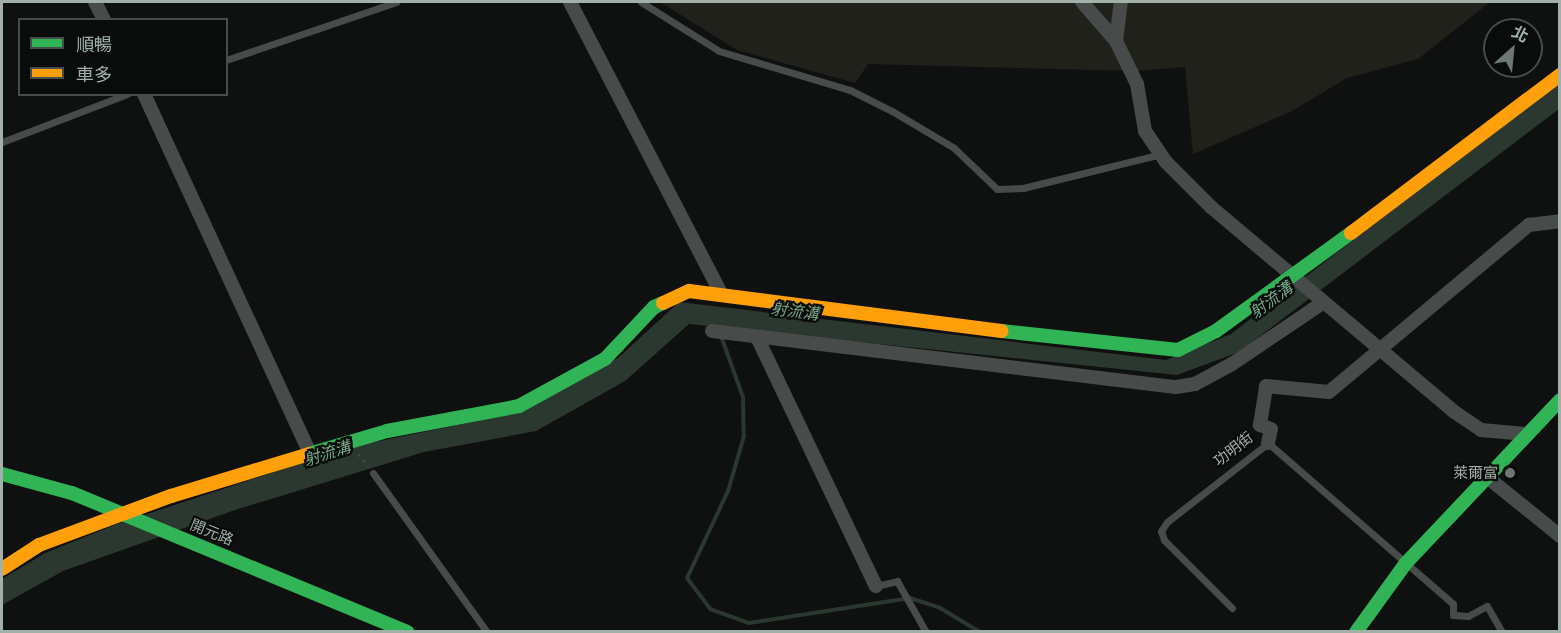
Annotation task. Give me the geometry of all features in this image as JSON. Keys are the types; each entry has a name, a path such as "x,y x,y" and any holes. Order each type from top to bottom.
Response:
{"street":[{"path":"95,2 103,18"},
{"path":"570,2 721,293"},
{"path":"1082,2 1116,41 1137,84 1145,131 1161,154 1211,207 1320,303 1481,430 1527,434"},
{"path":"1116,41 1121,2"},
{"path":"2,569 39,546 125,514 310,454 387,431 519,406 605,359 654,307 673,296 689,291 721,293 1152,350 1179,350 1216,331 1294,278 1560,75"},
{"path":"145,96 310,454"},
{"path":"1268,443 1271,429 1260,425 1266,386 1329,392 1529,225 1559,222"},
{"path":"713,332 1176,387 1194,384 1232,364 1320,303"},
{"path":"757,337 876,586"},
{"path":"1356,632 1406,563 1560,400"},
{"name":"開元路","path":"2,474 72,493 407,632"},
{"path":"1487,477 1560,536"}],"lane":[{"path":"228,59 396,2"},
{"path":"641,2 719,51 850,90 892,111 954,148 997,189 1023,189 1161,154"},
{"path":"2,142 122,96"},
{"name":"功明街","path":"1232,608 1164,540 1161,531 1167,522 1268,443 1453,604 1453,615 1468,616 1487,606 1502,632"},
{"path":"373,473 487,632"},
{"path":"876,586 897,581 907,603 926,632"}],"path":[{"path":"349,442 373,473"}],"shaded area":[{"path":"660,2 1490,2 1418,59 1347,78 1292,111 1193,154 1185,67 1135,71 868,64 855,83 737,50"},
{"path":"1559,82 1559,109 1239,352 1177,375 689,324 625,381 536,431 424,452 235,510 63,571 2,605 2,579 45,553 117,524 350,447 507,415 618,358 679,302 1166,360 1231,334"}],"waterway":[{"path":"721,336 743,397 744,436 728,491 687,578 710,609 749,623 910,598 940,608 980,632"}],"traffic: fast":[{"path":"1001,331 1178,350 1216,331 1351,233"},
{"path":"309,454 387,431 519,406 605,359 654,307 663,303"},
{"path":"1356,632 1406,563 1560,400"},
{"path":"2,474 72,493 407,632"}],"traffic: slow":[{"path":"1351,233 1560,75"},
{"path":"663,303 689,291 1001,331"},
{"path":"2,569 39,545 171,496 309,454"}],"place":[{"name":"萊爾富","path":"1510,473"}],"water label":[{"name":"射流溝","path":"1271,300"},
{"name":"射流溝","path":"795,311"},
{"name":"射流溝","path":"327,453"}]}
